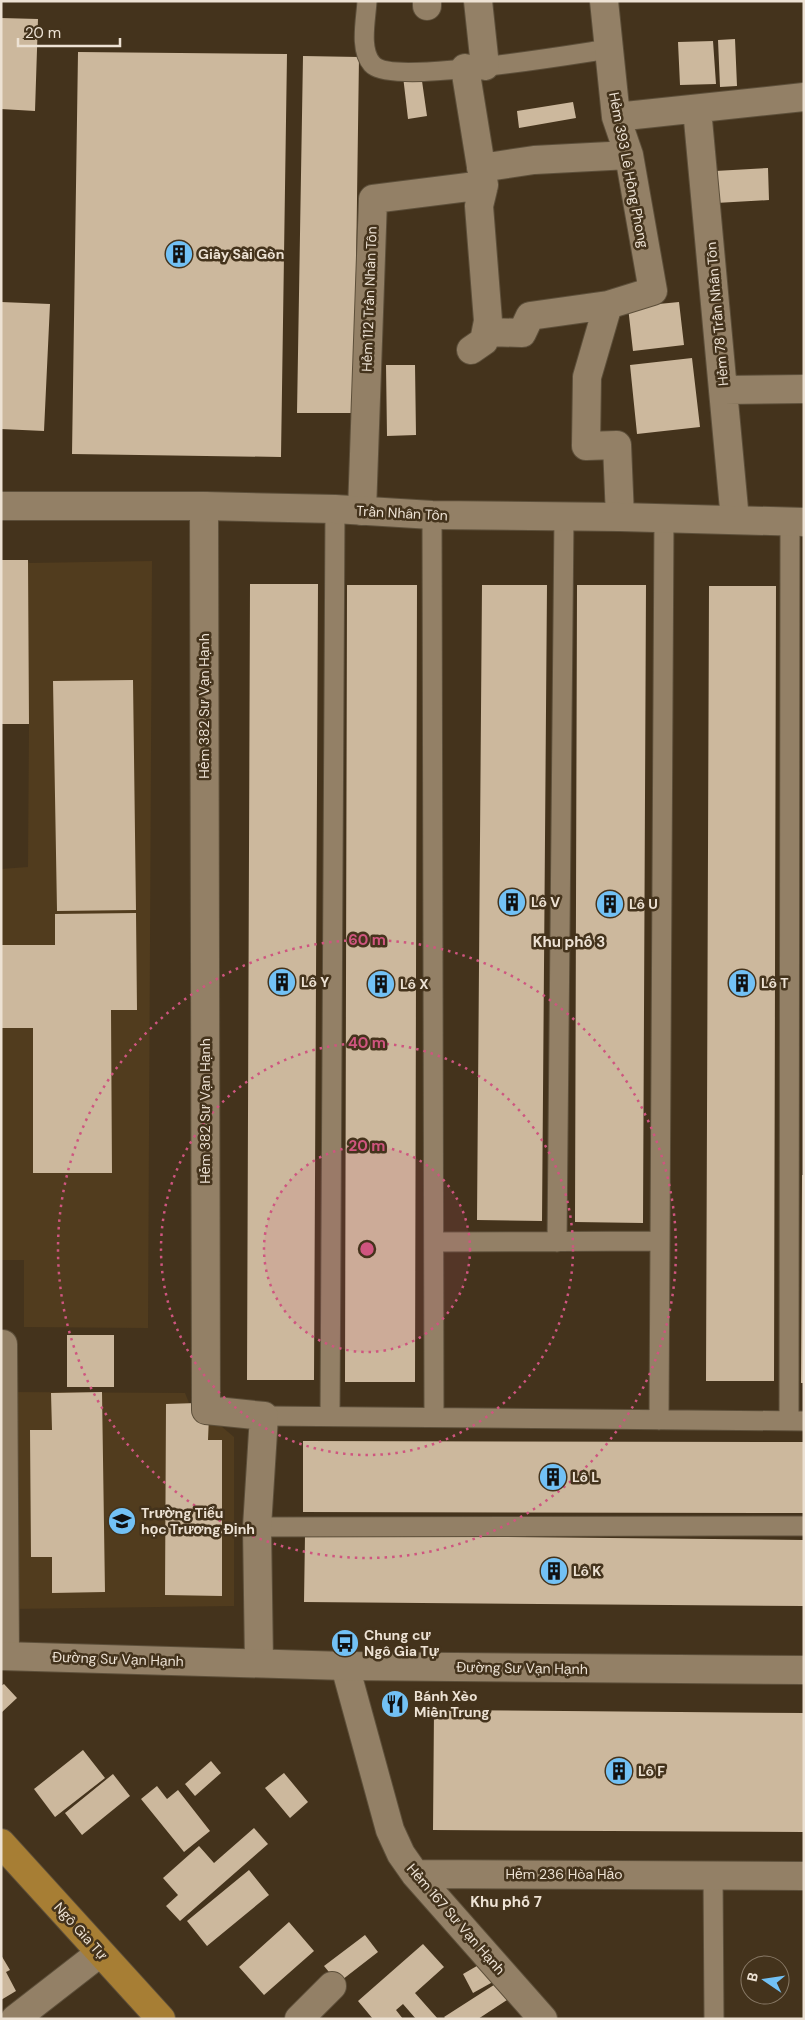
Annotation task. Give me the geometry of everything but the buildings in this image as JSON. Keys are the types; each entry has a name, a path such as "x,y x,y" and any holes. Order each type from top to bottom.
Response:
{"main road":[{"name":"Ngô Gia Tự","path":"1,1843 161,2019"}],"street":[{"path":"478,1 475,67 482,177 478,206 488,321 478,341 522,333 530,316 608,306 587,377 586,446 617,445 620,517"},
{"name":"Hẻm 393 Lê Hồng Phong","path":"604,1 616,117 628,155 653,291 608,306"},
{"path":"616,117 804,97"},
{"name":"Hẻm 78 Trần Nhân Tôn","path":"697,108 735,520"},
{"path":"482,177 534,160 628,155"},
{"name":"Hẻm 112 Trần Nhân Tôn","path":"362,511 373,199 482,177"},
{"path":"724,390 804,389"},
{"name":"Trần Nhân Tôn","path":"1,506 204,506 335,509 432,516 564,516 797,522"},
{"name":"Hẻm 382 Sư Vạn Hạnh","path":"204,506 206,1410 264,1416"},
{"path":"1,1345 3,1344 3,1656"},
{"path":"259,1663 257,1528 264,1416"},
{"name":"Đường Sư Vạn Hạnh","path":"3,1656 345,1666 804,1670"},
{"name":"Hẻm 167 Sư Vạn Hạnh","path":"345,1666 390,1830 401,1854 415,1874 543,2019"},
{"name":"Hẻm 236 Hòa Hảo","path":"415,1874 804,1876"},
{"path":"15,2019 100,1953"},
{"path":"299,2019 332,1986"}],"lane":[{"path":"367,1 366,56 374,66 405,72 475,67 609,49"},
{"path":"330,1416 335,509"},
{"path":"432,516 434,1417"},
{"path":"557,1242 564,516"},
{"path":"659,1420 664,518"},
{"path":"264,1416 796,1421 797,522"},
{"path":"434,1242 660,1241"},
{"path":"257,1528 804,1526"},
{"path":"713,1875 714,2019"}],"shaded area":[{"path":"1,560 28,560 29,563 152,561 148,1328 24,1327 24,1260 1,1260 1,869 28,867 29,724"},
{"name":"Trường Tiểu học Trương Định","path":"10,1392 185,1393 189,1403 209,1416 234,1437 234,1606 10,1609"}],"place":[{"name":"Giầy Sài Gòn","path":"179,254"},
{"name":"Lô V","path":"512,902"},
{"name":"Lô U","path":"610,904"},
{"name":"Lô Y","path":"282,982"},
{"name":"Lô T","path":"742,983"},
{"name":"Lô X","path":"381,984"},
{"name":"Lô L","path":"553,1477"},
{"name":"Trường Tiểu học Trương Định","path":"122,1521"},
{"name":"Lô K","path":"554,1571"},
{"name":"Chung cư Ngô Gia Tự","path":"345,1643"},
{"name":"Bánh Xèo Miền Trung","path":"395,1704"},
{"name":"Lô F","path":"619,1771"}],"district":[{"name":"Khu phố 3","path":"569,942"},
{"name":"Khu phố 7","path":"506,1902"}]}
